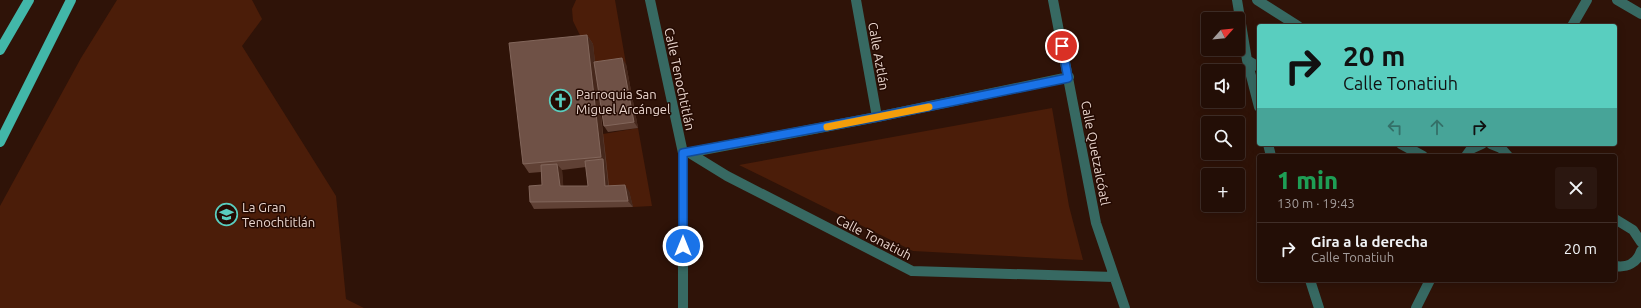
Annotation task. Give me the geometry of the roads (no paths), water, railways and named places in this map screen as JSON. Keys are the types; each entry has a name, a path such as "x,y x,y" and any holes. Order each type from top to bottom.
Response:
{"main road":[{"path":"0,50 29,0"},
{"path":"0,142 71,0"}],"street":[{"name":"Calle Tenochtitlán","path":"650,0 686,153 683,308"},
{"name":"Calle Aztlán","path":"856,0 877,117"},
{"name":"Calle Quetzalcóatl","path":"1053,0 1096,223 1125,308"},
{"path":"1237,0 1247,60 1257,99"},
{"path":"1257,0 1295,24"},
{"path":"1573,24 1587,0"},
{"path":"1618,0 1641,14"},
{"path":"1247,60 1257,66"},
{"path":"686,153 877,117 1068,78"},
{"path":"1405,146 1419,154"},
{"path":"1467,154 1471,149 1478,146"},
{"path":"1499,146 1506,154"},
{"name":"Calle Tonatiuh","path":"686,153 727,176 912,271 1114,277"},
{"path":"1617,220 1633,230 1641,242"},
{"path":"1617,266 1632,264 1641,251"},
{"path":"1311,282 1319,308"},
{"path":"1416,308 1429,282"}],"place":[{"name":"Parroquia San Miguel Arcángel","path":"560,101"},
{"name":"La Gran Tenochtitlán","path":"227,214"}]}
